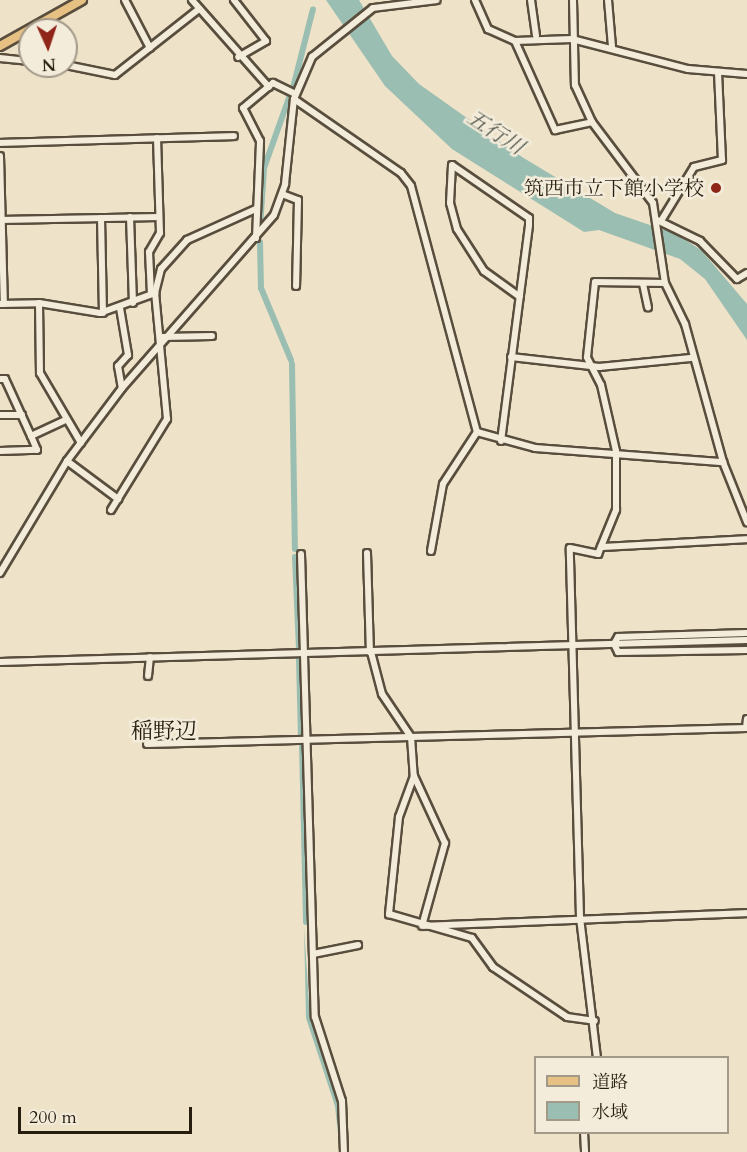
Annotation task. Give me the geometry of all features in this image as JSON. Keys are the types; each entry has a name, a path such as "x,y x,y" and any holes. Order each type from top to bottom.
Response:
{"main road":[{"path":"0,46 82,0"}],"street":[{"path":"125,0 150,48"},
{"path":"192,0 238,57 268,87"},
{"path":"234,0 266,41 238,57"},
{"path":"0,573 3,564 67,461 122,388 163,338 256,238 282,194 295,97 312,57 340,31 371,9 437,0"},
{"path":"475,0 488,29 515,41 536,36 572,39 612,46 669,65 718,73 747,74"},
{"path":"531,0 536,36"},
{"path":"573,0 572,75 592,122 653,203 658,221 661,264 665,283 685,324 692,358 723,462 747,522"},
{"path":"608,0 612,46"},
{"path":"78,67 115,75 199,9"},
{"path":"515,41 555,130 592,122"},
{"path":"0,58 18,60"},
{"path":"658,221 694,167 722,160 718,73"},
{"path":"256,238 261,141 243,108 276,83 400,172 411,186 477,432 443,484 431,551"},
{"path":"0,142 234,136"},
{"path":"111,510 167,419 163,338 148,258 160,235 157,138"},
{"path":"0,156 2,304 39,303 103,313 120,308 153,294 161,269 179,246 256,209"},
{"path":"501,441 520,297 529,218 452,165 450,203 457,229 484,271 520,297"},
{"path":"282,194 298,200 296,286"},
{"path":"1,220 159,217"},
{"path":"101,218 103,313"},
{"path":"130,218 132,303"},
{"path":"658,221 690,234 737,279 746,277"},
{"path":"597,1056 595,1021 580,917 570,548 595,555 601,548 615,510 616,451 593,366 587,357 595,282 665,283"},
{"path":"644,284 648,307"},
{"path":"39,303 40,373 65,420 81,443"},
{"path":"120,308 128,355 118,366 122,388"},
{"path":"163,338 212,336"},
{"path":"511,357 593,366 692,358"},
{"path":"0,379 22,415 37,450 0,451"},
{"path":"0,415 22,415"},
{"path":"31,436 65,420"},
{"path":"477,432 501,441 723,462"},
{"path":"67,461 118,499"},
{"path":"601,548 747,539"},
{"path":"367,553 370,652 382,694 411,737 414,777 445,843 423,926"},
{"path":"302,554 315,1017 342,1101 344,1152"},
{"path":"614,644 618,637 747,633"},
{"path":"0,662 745,640"},
{"path":"614,644 618,652 747,650"},
{"path":"148,676 150,657"},
{"path":"147,744 747,728 747,719"},
{"path":"414,777 399,817 389,915 476,940 493,967 567,1017 595,1021"},
{"path":"423,926 580,917 747,913"},
{"path":"313,954 358,945"},
{"path":"584,1134 585,1152"}],"water":[{"path":"326,0 359,0 392,56 419,84 522,157 615,213 676,234 701,250 747,304 747,340 705,279 680,259 599,230 584,232 452,149 385,86"},
{"path":"304,927 310,1018 338,1105 340,1152 335,1106 306,1018"}],"waterway":[{"path":"293,88 313,9"},
{"path":"260,227 264,168 290,95"},
{"path":"260,242 261,288 291,360"},
{"path":"292,364 295,549"},
{"path":"295,557 299,647"},
{"path":"299,660 301,736"},
{"path":"302,743 306,922"}],"place":[{"name":"筑西市立下館小学校","path":"716,188"}],"district":[{"name":"稲野辺","path":"164,732"}],"water label":[{"name":"五行川","path":"495,133"}]}
